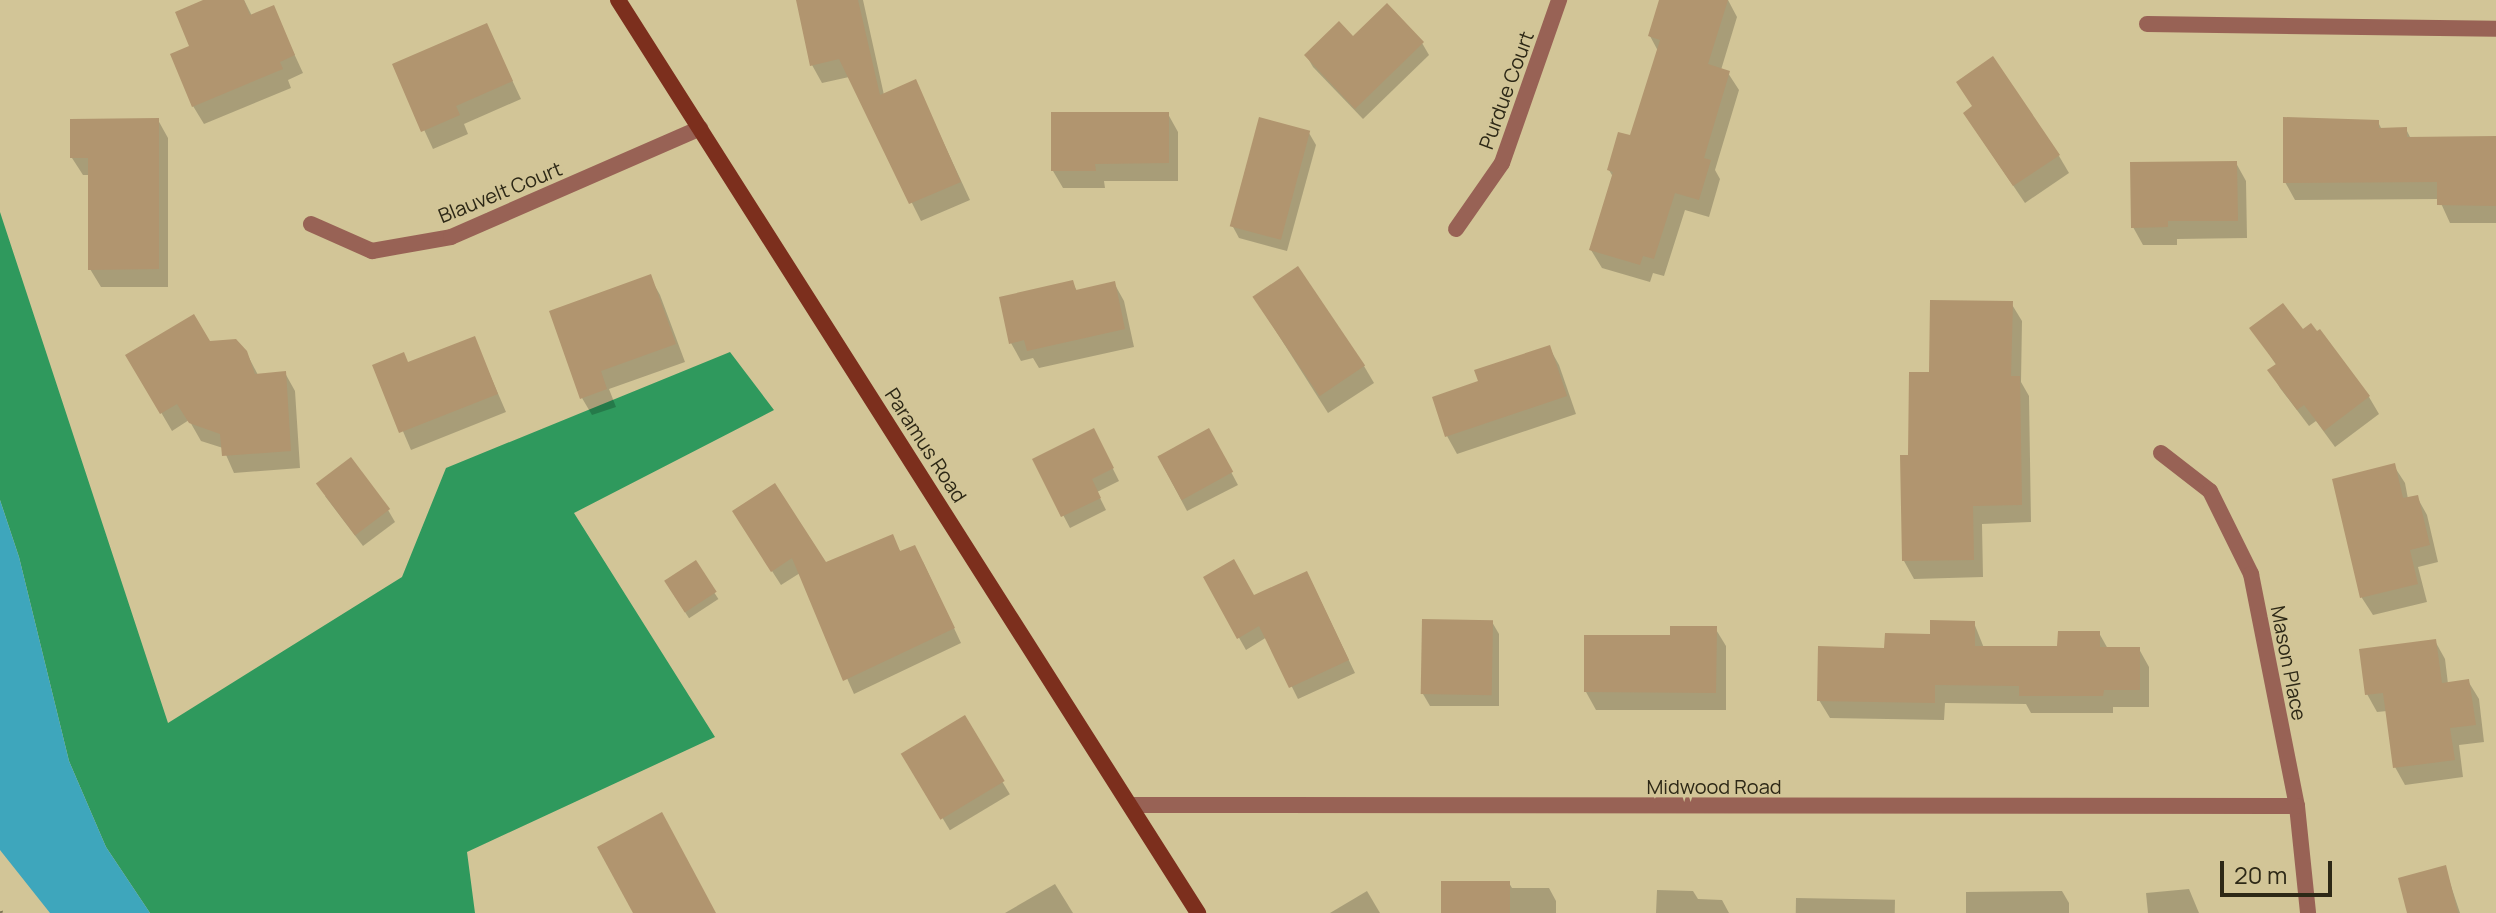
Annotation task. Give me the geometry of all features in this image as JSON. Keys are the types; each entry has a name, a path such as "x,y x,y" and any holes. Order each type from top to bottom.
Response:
{"main road":[{"name":"Paramus Road","path":"618,0 1198,913"}],"street":[{"name":"Purdue Court","path":"1456,229 1502,163 1559,0"},
{"path":"2147,24 2496,29"},
{"name":"Blauvelt Court","path":"311,224 372,251 451,237 700,128"},
{"name":"Mason Place","path":"2161,453 2210,491 2251,574 2297,806 2308,913"},
{"name":"Midwood Road","path":"1131,805 2297,806"}],"green space":[{"path":"0,212 168,723 402,577 446,468 730,352 774,410 574,513 715,737 467,852 475,913 150,913 106,847 69,761 19,557 0,500"}],"water":[{"path":"0,500 19,557 69,761 106,847 150,913 50,913 0,850"}],"building":[{"path":"203,0 244,0 250,15 274,5 295,55 280,62 283,69 192,107 170,54 189,46 175,12"},
{"path":"796,0 858,0 880,95 916,79 961,182 909,204 839,59 810,66"},
{"path":"1659,0 1728,0 1708,64 1730,71 1704,158 1711,160 1699,200 1675,193 1654,259 1643,256 1640,265 1589,250 1613,172 1607,170 1618,132 1630,135 1660,40 1648,36"},
{"path":"1387,3 1424,42 1355,109 1304,55 1339,21 1353,36"},
{"path":"487,23 513,81 456,106 460,115 421,132 392,64"},
{"path":"1993,56 2060,155 2013,186 1963,113 1972,106 1956,82"},
{"path":"1051,112 1169,112 1169,163 1095,164 1096,171 1051,171"},
{"path":"1259,117 1310,131 1281,240 1230,226"},
{"path":"2283,117 2379,120 2379,128 2407,127 2407,137 2496,136 2496,206 2437,205 2437,182 2283,183"},
{"path":"159,118 159,269 88,270 88,158 70,158 70,119"},
{"path":"2237,161 2238,221 2168,221 2168,227 2131,228 2130,162"},
{"path":"1298,266 1365,365 1320,396 1252,297"},
{"path":"651,274 676,344 601,371 607,389 580,399 549,311"},
{"path":"1073,280 1076,290 1115,281 1125,329 1027,351 1024,340 1009,344 999,297"},
{"path":"1930,300 2013,301 2011,376 2020,376 2022,505 1973,506 1974,560 1902,561 1900,455 1908,455 1909,372 1929,372"},
{"path":"2283,303 2303,329 2311,323 2317,331 2320,329 2370,396 2324,431 2304,405 2297,410 2267,370 2276,364 2249,328"},
{"path":"194,314 210,341 236,339 247,351 255,374 286,371 291,451 222,456 220,434 189,423 177,404 160,414 125,355"},
{"path":"475,336 498,394 399,433 372,365 404,352 408,362"},
{"path":"1550,345 1567,396 1445,437 1432,397 1478,381 1474,370"},
{"path":"1094,428 1114,468 1092,479 1101,498 1061,517 1032,459"},
{"path":"1209,428 1233,472 1182,500 1157,457"},
{"path":"351,457 390,509 355,535 316,483"},
{"path":"2395,463 2403,498 2418,495 2430,545 2410,550 2418,584 2360,598 2332,479"},
{"path":"775,483 826,562 893,534 900,551 915,545 955,628 843,681 792,558 771,572 732,511"},
{"path":"1234,559 1254,595 1307,571 1349,660 1289,688 1259,626 1237,639 1203,577"},
{"path":"696,560 717,592 685,613 664,581"},
{"path":"1422,619 1493,620 1492,695 1421,694"},
{"path":"1930,620 1975,621 1975,646 2057,646 2058,631 2100,631 2100,647 2140,647 2140,690 2104,690 2103,696 2019,696 2019,686 1935,685 1935,703 1817,701 1818,646 1884,648 1885,633 1930,634"},
{"path":"1670,626 1717,626 1716,693 1584,692 1584,635 1670,635"},
{"path":"2436,639 2442,683 2469,679 2476,725 2450,728 2455,760 2393,768 2383,693 2365,695 2359,649"},
{"path":"965,715 1005,781 940,820 901,754"},
{"path":"662,812 716,913 633,913 597,847"},
{"path":"2446,865 2458,913 2407,913 2398,878"},
{"path":"1441,881 1510,881 1510,913 1441,913"}]}
